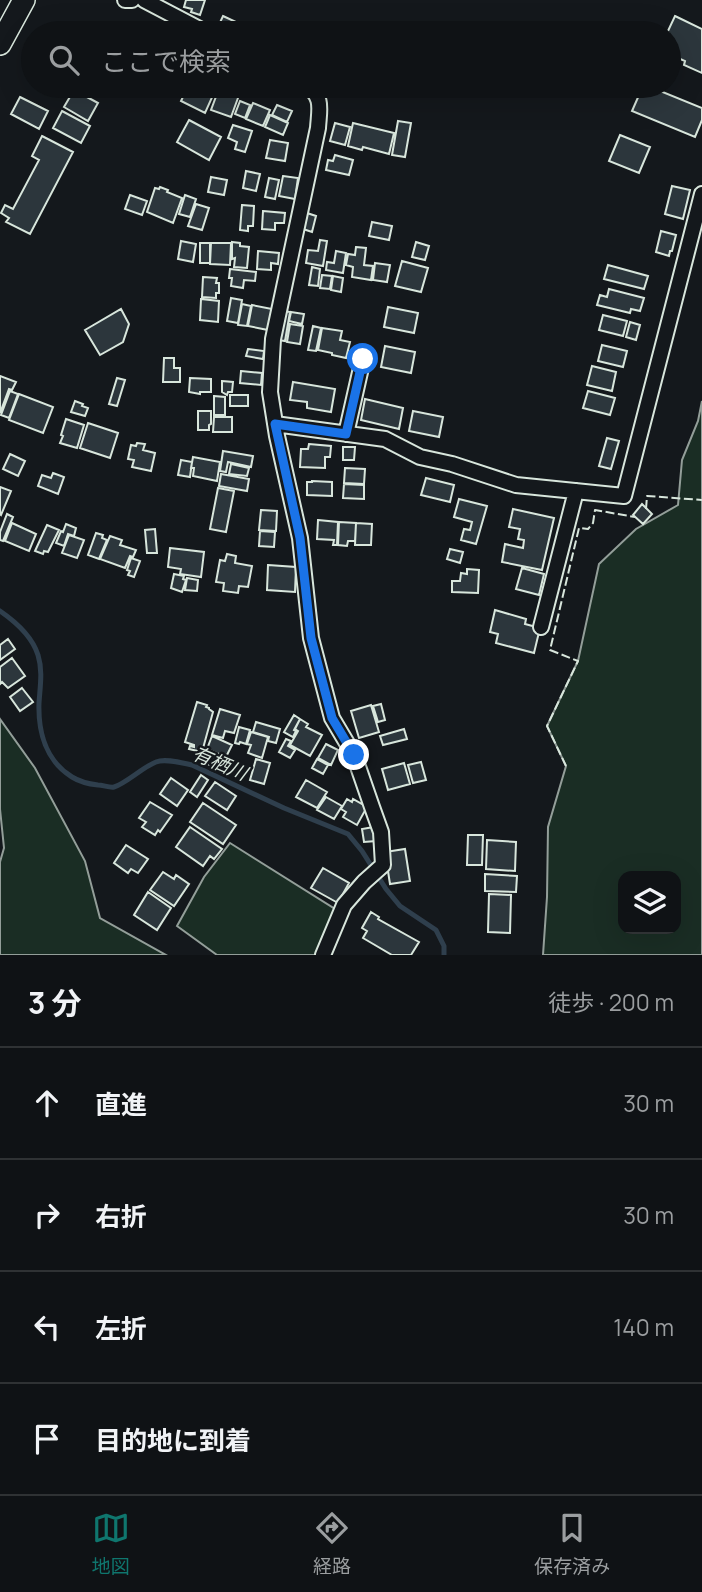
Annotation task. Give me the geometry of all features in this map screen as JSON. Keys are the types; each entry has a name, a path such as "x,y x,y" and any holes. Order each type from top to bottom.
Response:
{"main road":[{"path":"0,44 24,0"}],"street":[{"path":"125,0 132,0"},
{"path":"144,0 184,21"},
{"path":"318,98 318,128 272,339 270,392 300,538 311,638 332,718 354,755 380,832 383,865 344,905 323,955"},
{"path":"275,424 385,439 420,457 452,464 516,485 624,496 702,194"},
{"path":"346,434 363,359"},
{"path":"541,627 576,491"}],"green space":[{"path":"702,401 702,955 543,955 548,827 566,766 547,726 578,661 599,564 636,529 678,505 682,460 698,421"},
{"path":"0,719 35,768 85,861 100,918 166,955 0,955 0,862 4,848 0,809"},
{"path":"230,843 335,909 317,955 217,955 177,926 204,877"}],"building":[{"path":"186,0 205,0 200,15 184,7"},
{"path":"223,16 234,21 221,21"},
{"path":"675,16 702,29 702,73 684,65 685,61 681,59 681,21 673,21"},
{"path":"20,97 48,111 39,129 11,114"},
{"path":"69,98 89,98 98,103 88,121 64,107"},
{"path":"182,98 212,98 205,113 181,101"},
{"path":"216,98 238,98 231,117 211,110"},
{"path":"638,98 677,98 702,108 702,120 695,137 632,111"},
{"path":"240,101 250,105 245,118 235,114"},
{"path":"253,103 270,110 263,126 246,119"},
{"path":"277,105 292,111 287,122 272,115"},
{"path":"62,111 90,126 81,143 53,128"},
{"path":"270,115 288,123 283,135 265,127"},
{"path":"189,120 221,137 209,160 177,142"},
{"path":"398,121 411,123 405,157 392,155"},
{"path":"335,123 350,127 345,145 330,141"},
{"path":"353,123 394,133 389,154 348,146"},
{"path":"233,125 252,131 245,152 235,149 237,142 228,138"},
{"path":"620,135 650,147 639,173 609,161"},
{"path":"42,136 73,152 30,234 6,222 9,218 1,213 5,205 13,209 39,160 32,156"},
{"path":"270,140 288,143 285,161 266,158"},
{"path":"335,155 353,160 349,175 326,170 328,160 333,161"},
{"path":"246,171 260,174 256,191 243,188"},
{"path":"283,176 298,178 295,199 279,196"},
{"path":"211,177 227,180 224,195 208,192"},
{"path":"269,178 279,180 275,199 265,197"},
{"path":"672,186 690,190 683,219 665,214"},
{"path":"160,187 182,198 173,223 147,212 155,188"},
{"path":"130,195 147,201 142,215 125,209"},
{"path":"185,195 196,199 190,217 179,214"},
{"path":"196,204 209,208 202,230 188,226"},
{"path":"242,205 254,206 253,226 248,226 248,231 240,230"},
{"path":"263,211 285,213 284,223 275,223 275,230 262,229"},
{"path":"307,213 316,216 312,232 303,229"},
{"path":"372,222 392,226 389,240 369,236"},
{"path":"661,231 676,235 669,256 656,252"},
{"path":"320,240 327,241 323,266 306,263 308,250 318,251"},
{"path":"181,241 196,244 193,262 178,259"},
{"path":"232,242 249,247 247,268 234,267"},
{"path":"416,242 429,246 425,260 412,257"},
{"path":"200,243 210,243 210,263 200,263"},
{"path":"211,243 231,243 230,265 210,264"},
{"path":"356,247 366,248 364,265 373,266 371,280 352,277 353,267 346,265 348,254 355,255"},
{"path":"258,251 279,253 278,264 271,263 271,270 257,269"},
{"path":"336,251 346,253 343,273 326,270 327,262 334,263"},
{"path":"402,261 428,268 421,292 395,286"},
{"path":"375,263 390,265 387,282 373,280"},
{"path":"608,265 648,276 644,289 604,279"},
{"path":"312,267 320,269 318,286 309,285"},
{"path":"230,269 256,272 255,281 244,280 243,288 231,286"},
{"path":"322,275 332,276 330,289 320,288"},
{"path":"333,276 343,278 341,292 331,290"},
{"path":"203,277 217,278 219,293 216,293 216,298 202,297"},
{"path":"609,289 644,298 640,311 631,309 630,313 597,305 600,295 607,297"},
{"path":"231,298 242,300 238,323 227,321"},
{"path":"201,299 219,301 218,322 200,320"},
{"path":"242,304 251,306 247,326 238,325"},
{"path":"252,305 272,309 268,330 248,326"},
{"path":"388,307 418,313 414,333 384,327"},
{"path":"121,309 129,324 123,342 100,355 85,330"},
{"path":"284,311 290,312 285,341 278,340"},
{"path":"291,312 304,314 302,324 289,321"},
{"path":"603,315 627,321 623,336 599,330"},
{"path":"630,322 640,325 636,340 626,337"},
{"path":"290,324 303,326 300,344 287,342"},
{"path":"313,326 321,328 316,351 308,350"},
{"path":"322,328 342,331 340,340 350,342 346,358 318,350"},
{"path":"602,345 627,351 623,367 598,361"},
{"path":"385,346 415,352 411,373 381,367"},
{"path":"248,349 264,351 263,359 246,356"},
{"path":"164,358 174,358 174,368 180,368 180,382 163,382"},
{"path":"592,366 616,372 612,391 587,385"},
{"path":"241,371 262,373 261,385 240,383"},
{"path":"0,376 16,382 12,390 9,389 0,413"},
{"path":"117,378 125,380 117,406 109,404"},
{"path":"190,378 211,379 211,392 189,392"},
{"path":"222,381 233,382 232,392 227,395 222,392"},
{"path":"293,382 335,389 331,412 307,408 307,402 290,400"},
{"path":"10,391 18,394 9,418 1,415"},
{"path":"588,391 615,398 610,415 583,408"},
{"path":"19,394 53,407 43,433 9,420"},
{"path":"230,395 248,395 248,406 230,406"},
{"path":"214,396 225,397 225,415 214,415"},
{"path":"365,399 403,408 399,429 361,420"},
{"path":"75,401 88,408 85,416 71,412"},
{"path":"198,411 211,411 209,430 198,430"},
{"path":"413,411 443,417 439,437 409,431"},
{"path":"214,417 232,417 232,432 213,432"},
{"path":"66,419 84,425 77,448 60,443"},
{"path":"88,423 118,433 110,458 80,448"},
{"path":"607,438 619,441 611,469 599,466"},
{"path":"137,443 145,444 143,450 155,453 151,471 132,467 134,460 128,459 131,445 136,446"},
{"path":"309,444 331,446 330,457 325,457 325,468 300,467 301,449 308,449"},
{"path":"343,447 355,447 354,460 343,460"},
{"path":"223,451 253,456 251,467 228,462 226,472 220,471"},
{"path":"10,454 25,461 18,476 3,469"},
{"path":"193,457 220,462 217,481 193,476"},
{"path":"181,460 192,462 190,477 178,475"},
{"path":"231,464 249,468 247,476 229,474"},
{"path":"345,468 365,469 364,484 344,483"},
{"path":"53,473 64,477 58,494 38,486 42,475 51,478"},
{"path":"221,474 249,479 247,491 219,486"},
{"path":"426,478 454,485 450,502 421,495"},
{"path":"307,482 332,482 332,496 307,495"},
{"path":"344,484 364,485 364,499 343,498"},
{"path":"0,487 11,491 1,515 0,514"},
{"path":"218,488 234,491 226,532 210,529"},
{"path":"459,499 487,506 476,544 461,540 464,529 470,530 472,522 454,517"},
{"path":"642,504 652,514 643,524 633,515"},
{"path":"513,509 554,518 542,570 502,562 505,544 523,548 524,540 518,539 520,529 509,527"},
{"path":"261,510 277,511 276,531 259,530"},
{"path":"7,514 13,517 3,541 0,540 0,532"},
{"path":"318,520 338,522 337,545 333,545 334,540 317,539"},
{"path":"339,522 356,523 355,541 348,541 347,546 338,545"},
{"path":"12,523 36,534 29,551 5,541"},
{"path":"356,523 372,524 371,545 355,545"},
{"path":"66,524 76,528 74,536 68,534 64,546 56,543"},
{"path":"47,525 59,530 48,552 44,551 43,554 35,551"},
{"path":"155,529 157,553 147,553 145,530"},
{"path":"260,531 275,532 274,547 259,546"},
{"path":"96,533 107,540 99,559 88,555"},
{"path":"69,535 84,540 77,558 62,553"},
{"path":"110,536 122,540 120,545 136,550 125,568 100,559"},
{"path":"170,548 204,552 201,577 180,574 181,569 168,567"},
{"path":"450,549 463,552 460,563 447,559"},
{"path":"227,554 236,556 235,563 252,566 248,587 239,586 238,593 223,591 224,583 216,582 220,560 225,561"},
{"path":"131,558 140,561 134,577 128,575 130,571 127,570"},
{"path":"268,565 296,567 295,592 267,590"},
{"path":"522,568 544,574 539,595 516,589"},
{"path":"467,569 479,570 478,593 452,592 452,581 460,581 461,573 467,574"},
{"path":"174,574 184,576 183,579 186,580 182,592 171,588"},
{"path":"187,578 198,580 197,591 185,590"},
{"path":"495,610 526,619 525,624 540,628 534,653 496,643 498,634 490,632"},
{"path":"8,639 15,649 0,660 0,645"},
{"path":"12,658 25,676 8,688 2,682 0,684 0,667"},
{"path":"22,688 33,702 20,711 10,697"},
{"path":"197,702 207,705 213,712 202,752 189,749 194,745 185,742"},
{"path":"381,704 385,720 378,722 373,706"},
{"path":"371,705 379,732 359,738 351,711"},
{"path":"220,709 240,715 234,733 225,731 223,738 212,735"},
{"path":"294,715 300,719 293,737 284,732"},
{"path":"300,719 308,724 306,727 322,735 310,756 290,745 298,731 295,729"},
{"path":"256,722 280,729 276,743 268,741 269,737 253,732"},
{"path":"239,727 250,730 246,744 235,743"},
{"path":"404,729 407,739 383,745 380,736"},
{"path":"251,732 268,737 262,758 248,753 251,745 247,744"},
{"path":"212,736 232,745 226,757 207,749"},
{"path":"286,739 291,741 288,746 295,750 290,758 279,752"},
{"path":"326,744 338,750 331,765 318,758"},
{"path":"208,750 228,759 223,771 203,762"},
{"path":"256,759 270,763 264,784 250,780"},
{"path":"317,759 328,765 323,774 312,768"},
{"path":"421,762 426,780 413,783 408,765"},
{"path":"404,763 410,784 388,790 382,769"},
{"path":"201,775 208,780 197,797 190,792"},
{"path":"171,778 188,790 177,806 160,794"},
{"path":"306,780 327,792 317,808 296,797"},
{"path":"215,782 236,796 227,810 205,796"},
{"path":"326,797 342,806 334,819 317,810"},
{"path":"347,799 352,802 353,799 367,807 357,825 343,817 346,812 341,809"},
{"path":"150,802 172,815 155,835 142,827 146,822 139,818"},
{"path":"203,803 236,825 223,844 190,822"},
{"path":"190,827 222,849 214,859 210,856 203,866 176,847"},
{"path":"374,827 376,841 364,842 362,829"},
{"path":"468,835 483,835 482,865 467,865"},
{"path":"487,840 516,842 515,871 486,869"},
{"path":"126,845 148,859 138,873 131,869 128,873 114,863"},
{"path":"405,849 410,881 390,884 385,852"},
{"path":"323,868 349,883 338,903 311,888"},
{"path":"163,872 174,879 176,875 189,884 174,906 150,890"},
{"path":"485,874 517,876 516,892 485,891"},
{"path":"148,892 171,908 157,930 134,915"},
{"path":"489,894 511,895 510,933 488,932"},
{"path":"371,912 379,917 378,919 419,942 411,955 392,955 363,938 367,931 362,928"}],"waterway":[{"name":"有栖川","path":"0,611 23,630 35,648 41,679 39,714 42,735 56,763 72,777 91,784 112,787 123,783 151,764 174,761 192,765 284,808 348,834 400,906 436,930 444,946 444,955"}],"fence":[{"path":"646,509 647,496 702,500"},
{"path":"566,766 547,726 578,661 550,650 579,528 588,529 593,523 595,510 635,517"}],"route":[{"path":"354,755 332,718 311,638 300,538 275,424 346,434 363,359"}]}
